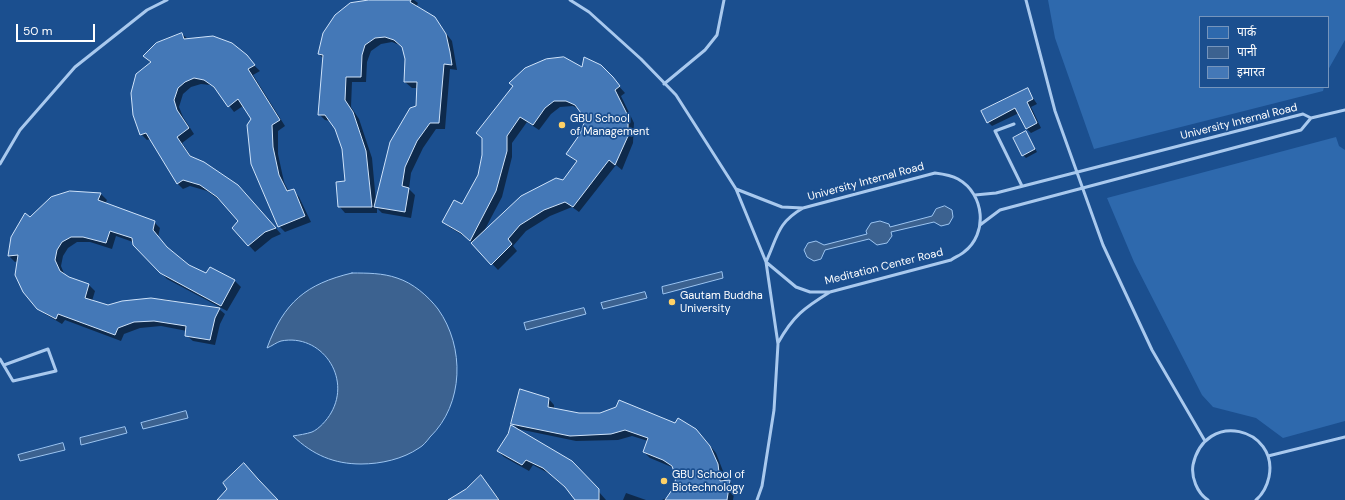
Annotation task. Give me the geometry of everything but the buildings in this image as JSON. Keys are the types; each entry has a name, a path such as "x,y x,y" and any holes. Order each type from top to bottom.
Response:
{"lane":[{"path":"0,164 20,130 75,67 147,10 167,0"},
{"path":"570,0 589,12 641,59 676,95 736,189 766,262 778,344 774,410 762,486 757,500"},
{"path":"664,84 705,50 717,35 724,0"},
{"path":"1026,0 1055,111 1103,245 1152,350 1205,441"},
{"path":"1310,118 1345,110"},
{"name":"University Internal Road","path":"975,195 996,193 1303,114 1310,118 1302,130 1000,210 980,225"},
{"path":"1014,124 995,131 1022,186"},
{"name":"University Internal Road","path":"766,262 781,226 789,216 803,208 934,173 950,175 959,180 975,195 980,207"},
{"name":"University Internal Road","path":"736,189 782,208 803,208"},
{"name":"Meditation Center Road","path":"766,262 796,287 810,292 830,292 951,260 965,252 974,241 980,225 980,207"},
{"path":"778,344 788,326 804,309 830,292"},
{"path":"0,359 13,381 56,371 48,349 4,365"},
{"path":"1208,500 1204,498 1195,483 1192,470 1196,453 1205,441 1218,433 1231,430 1248,434 1263,445 1268,456 1271,469 1268,486 1256,500"},
{"path":"1268,456 1345,437"}],"green space":[{"path":"1048,0 1345,0 1345,40 1329,68 1329,16 1199,16 1199,88 1324,88 1323,91 1094,149 1055,38"},
{"path":"1336,137 1339,146 1345,150 1345,421 1283,438 1256,418 1213,407 1202,395 1134,262 1107,198"}],"water":[{"path":"945,206 952,210 953,217 949,224 941,226 934,222 891,232 892,236 887,243 877,245 869,239 825,250 821,259 814,261 807,257 804,250 808,243 816,241 824,245 867,234 866,231 871,223 880,221 889,224 890,227 932,216 936,209"},
{"path":"722,272 723,278 663,294 662,287"},
{"path":"352,273 392,276 409,283 420,290 438,309 447,324 453,340 456,357 457,375 455,392 441,424 423,445 413,452 399,458 376,463 351,464 333,460 316,453 293,436 315,431 323,424 331,413 337,399 338,385 335,372 329,360 320,351 309,344 295,340 281,341 267,348 281,318 299,297 309,289 322,283 336,277"},
{"path":"645,292 647,298 603,309 601,303"},
{"path":"584,308 586,314 526,330 524,323"},
{"path":"186,411 188,418 143,429 141,423"},
{"path":"125,427 127,433 81,445 80,438"},
{"path":"63,443 65,450 20,461 18,455"}],"place":[{"name":"GBU School of Management","path":"562,125"},
{"name":"Gautam Buddha University","path":"672,302"},
{"name":"GBU School of Biotechnology","path":"664,481"}]}
